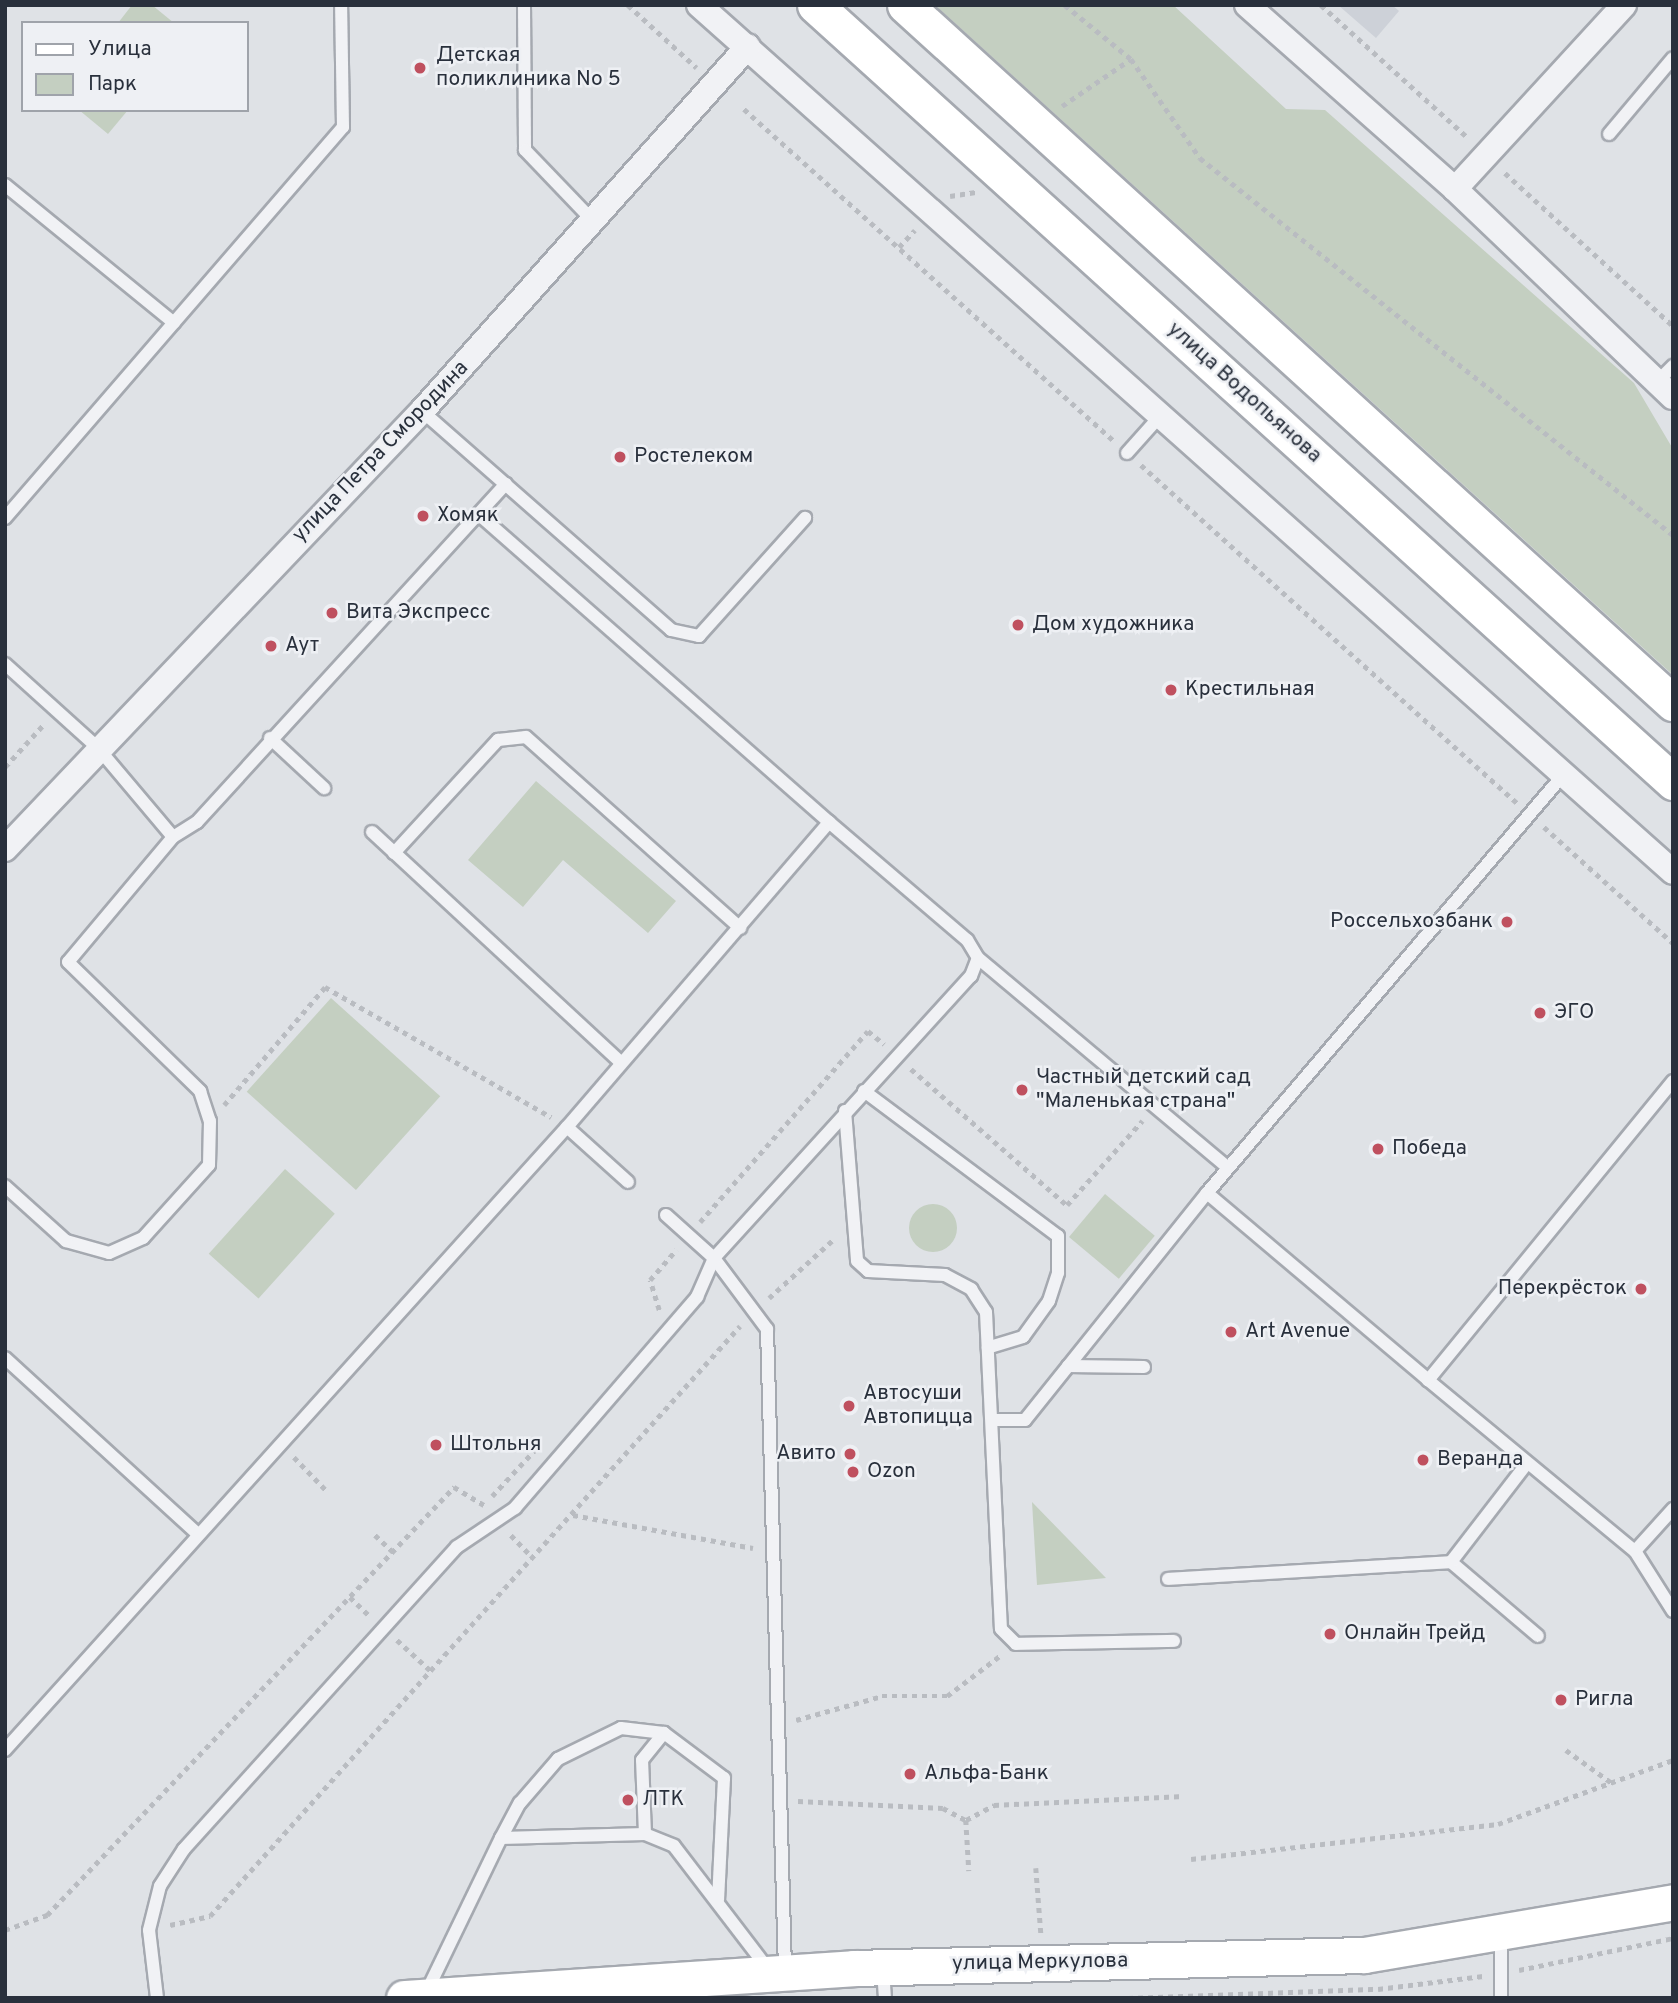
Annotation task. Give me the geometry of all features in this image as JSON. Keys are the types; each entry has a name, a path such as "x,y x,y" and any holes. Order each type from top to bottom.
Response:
{"main road":[{"name":"улица Водопьянова","path":"815,5 1673,782"},
{"path":"905,5 1673,703"},
{"name":"улица Меркулова","path":"414,1997 778,1972 884,1983 1043,1963 1364,1955 1673,1902"}],"street":[{"path":"699,5 1673,872"},
{"path":"1247,5 1668,381"},
{"path":"1455,189 1624,5"},
{"name":"улица Петра Смородина","path":"5,849 98,748 422,411 748,47"}],"lane":[{"path":"5,518 343,127 341,5"},
{"path":"524,5 525,150 594,222"},
{"path":"1609,134 1673,58"},
{"path":"5,185 174,323"},
{"path":"422,411 671,630 699,636 805,518"},
{"path":"1127,453 1161,415"},
{"path":"5,1186 66,1241 109,1253 143,1238 209,1165 210,1121 200,1091 68,962 173,837 197,822 270,738 506,484"},
{"path":"479,514 967,940 978,958 1228,1168"},
{"path":"5,664 98,748 173,837"},
{"path":"394,853 498,740 526,737 740,928"},
{"path":"270,738 324,788"},
{"path":"992,1420 1025,1420 1207,1192 1564,774"},
{"path":"5,1751 566,1126 829,822"},
{"path":"372,832 620,1062"},
{"path":"157,1998 149,1930 160,1886 184,1849 457,1547 515,1508 697,1297 714,1258 845,1111 971,976 978,958"},
{"path":"1428,1380 1673,1081"},
{"path":"864,1091 1058,1236 1058,1273 1049,1301 1023,1337 989,1348"},
{"path":"845,1111 857,1261 869,1271 945,1275 971,1289 986,1312 1001,1629 1016,1644 1174,1641"},
{"path":"566,1126 628,1182"},
{"path":"1207,1192 1525,1466 1635,1551 1673,1611"},
{"path":"666,1215 714,1258 767,1329 780,1801 778,1972"},
{"path":"5,1358 198,1534"},
{"path":"1068,1366 1144,1367"},
{"path":"1451,1562 1525,1466"},
{"path":"1635,1551 1673,1509"},
{"path":"1168,1579 1451,1562 1538,1636"},
{"path":"414,1997 520,1802 558,1759 621,1728 664,1733 724,1778 718,1900"},
{"path":"645,1834 642,1760 664,1733"},
{"path":"501,1838 645,1834 674,1846 778,1972"},
{"path":"1501,1931 1501,1998"}],"path":[{"path":"628,5 697,68"},
{"path":"1065,5 1131,59 1200,158 1673,535"},
{"path":"1321,5 1673,326"},
{"path":"1053,113 1131,59"},
{"path":"744,109 1673,943"},
{"path":"949,196 979,192"},
{"path":"899,247 919,226"},
{"path":"5,767 57,710"},
{"path":"210,1121 325,988 566,1126"},
{"path":"149,1930 210,1916 754,1311 852,1223"},
{"path":"289,1451 327,1490"},
{"path":"572,1515 773,1552"},
{"path":"375,1535 393,1552"},
{"path":"778,1725 882,1696 947,1696 1016,1644"},
{"path":"1566,1750 1612,1783"},
{"path":"1191,1859 1498,1824 1673,1760"},
{"path":"966,1820 995,1805 1184,1796"},
{"path":"780,1801 943,1808 966,1820"},
{"path":"966,1820 969,1871"},
{"path":"1036,1868 1043,1963"},
{"path":"1501,1973 1673,1938"}],"shaded area":[{"path":"1338,5 1392,5 1399,11 1376,38"}],"green space":[{"path":"132,5 152,5 172,21 120,21"},
{"path":"935,5 1173,5 1286,109 1325,110 1634,383 1673,449 1673,675"},
{"path":"81,112 126,112 108,134"},
{"path":"536,781 676,901 648,933 563,860 523,907 468,860"},
{"path":"331,998 440,1096 356,1190 247,1092"},
{"path":"285,1169 335,1214 259,1299 209,1254"},
{"path":"1105,1194 1155,1236 1119,1279 1069,1237"},
{"path":"933,1204 950,1211 957,1228 950,1245 933,1252 916,1245 909,1228 916,1211"},
{"path":"1032,1502 1106,1578 1037,1585"}],"place":[{"name":"Детская поликлиника No 5","path":"420,68"},
{"name":"Ростелеком","path":"620,457"},
{"name":"Хомяк","path":"423,516"},
{"name":"Вита Экспресс","path":"332,613"},
{"name":"Дом художника","path":"1018,625"},
{"name":"Аут","path":"271,646"},
{"name":"Крестильная","path":"1171,690"},
{"name":"Россельхозбанк","path":"1507,922"},
{"name":"ЭГО","path":"1540,1013"},
{"name":"Частный детский сад \"Маленькая страна\"","path":"1022,1090"},
{"name":"Победа","path":"1378,1149"},
{"name":"Перекрёсток","path":"1641,1289"},
{"name":"Art Avenue","path":"1231,1332"},
{"name":"Автосуши Автопицца","path":"849,1406"},
{"name":"Штольня","path":"436,1445"},
{"name":"Авито","path":"850,1454"},
{"name":"Веранда","path":"1423,1460"},
{"name":"Ozon","path":"853,1472"},
{"name":"Онлайн Трейд","path":"1330,1634"},
{"name":"Ригла","path":"1561,1700"},
{"name":"Альфа-Банк","path":"910,1774"},
{"name":"ЛТК","path":"628,1800"}]}
